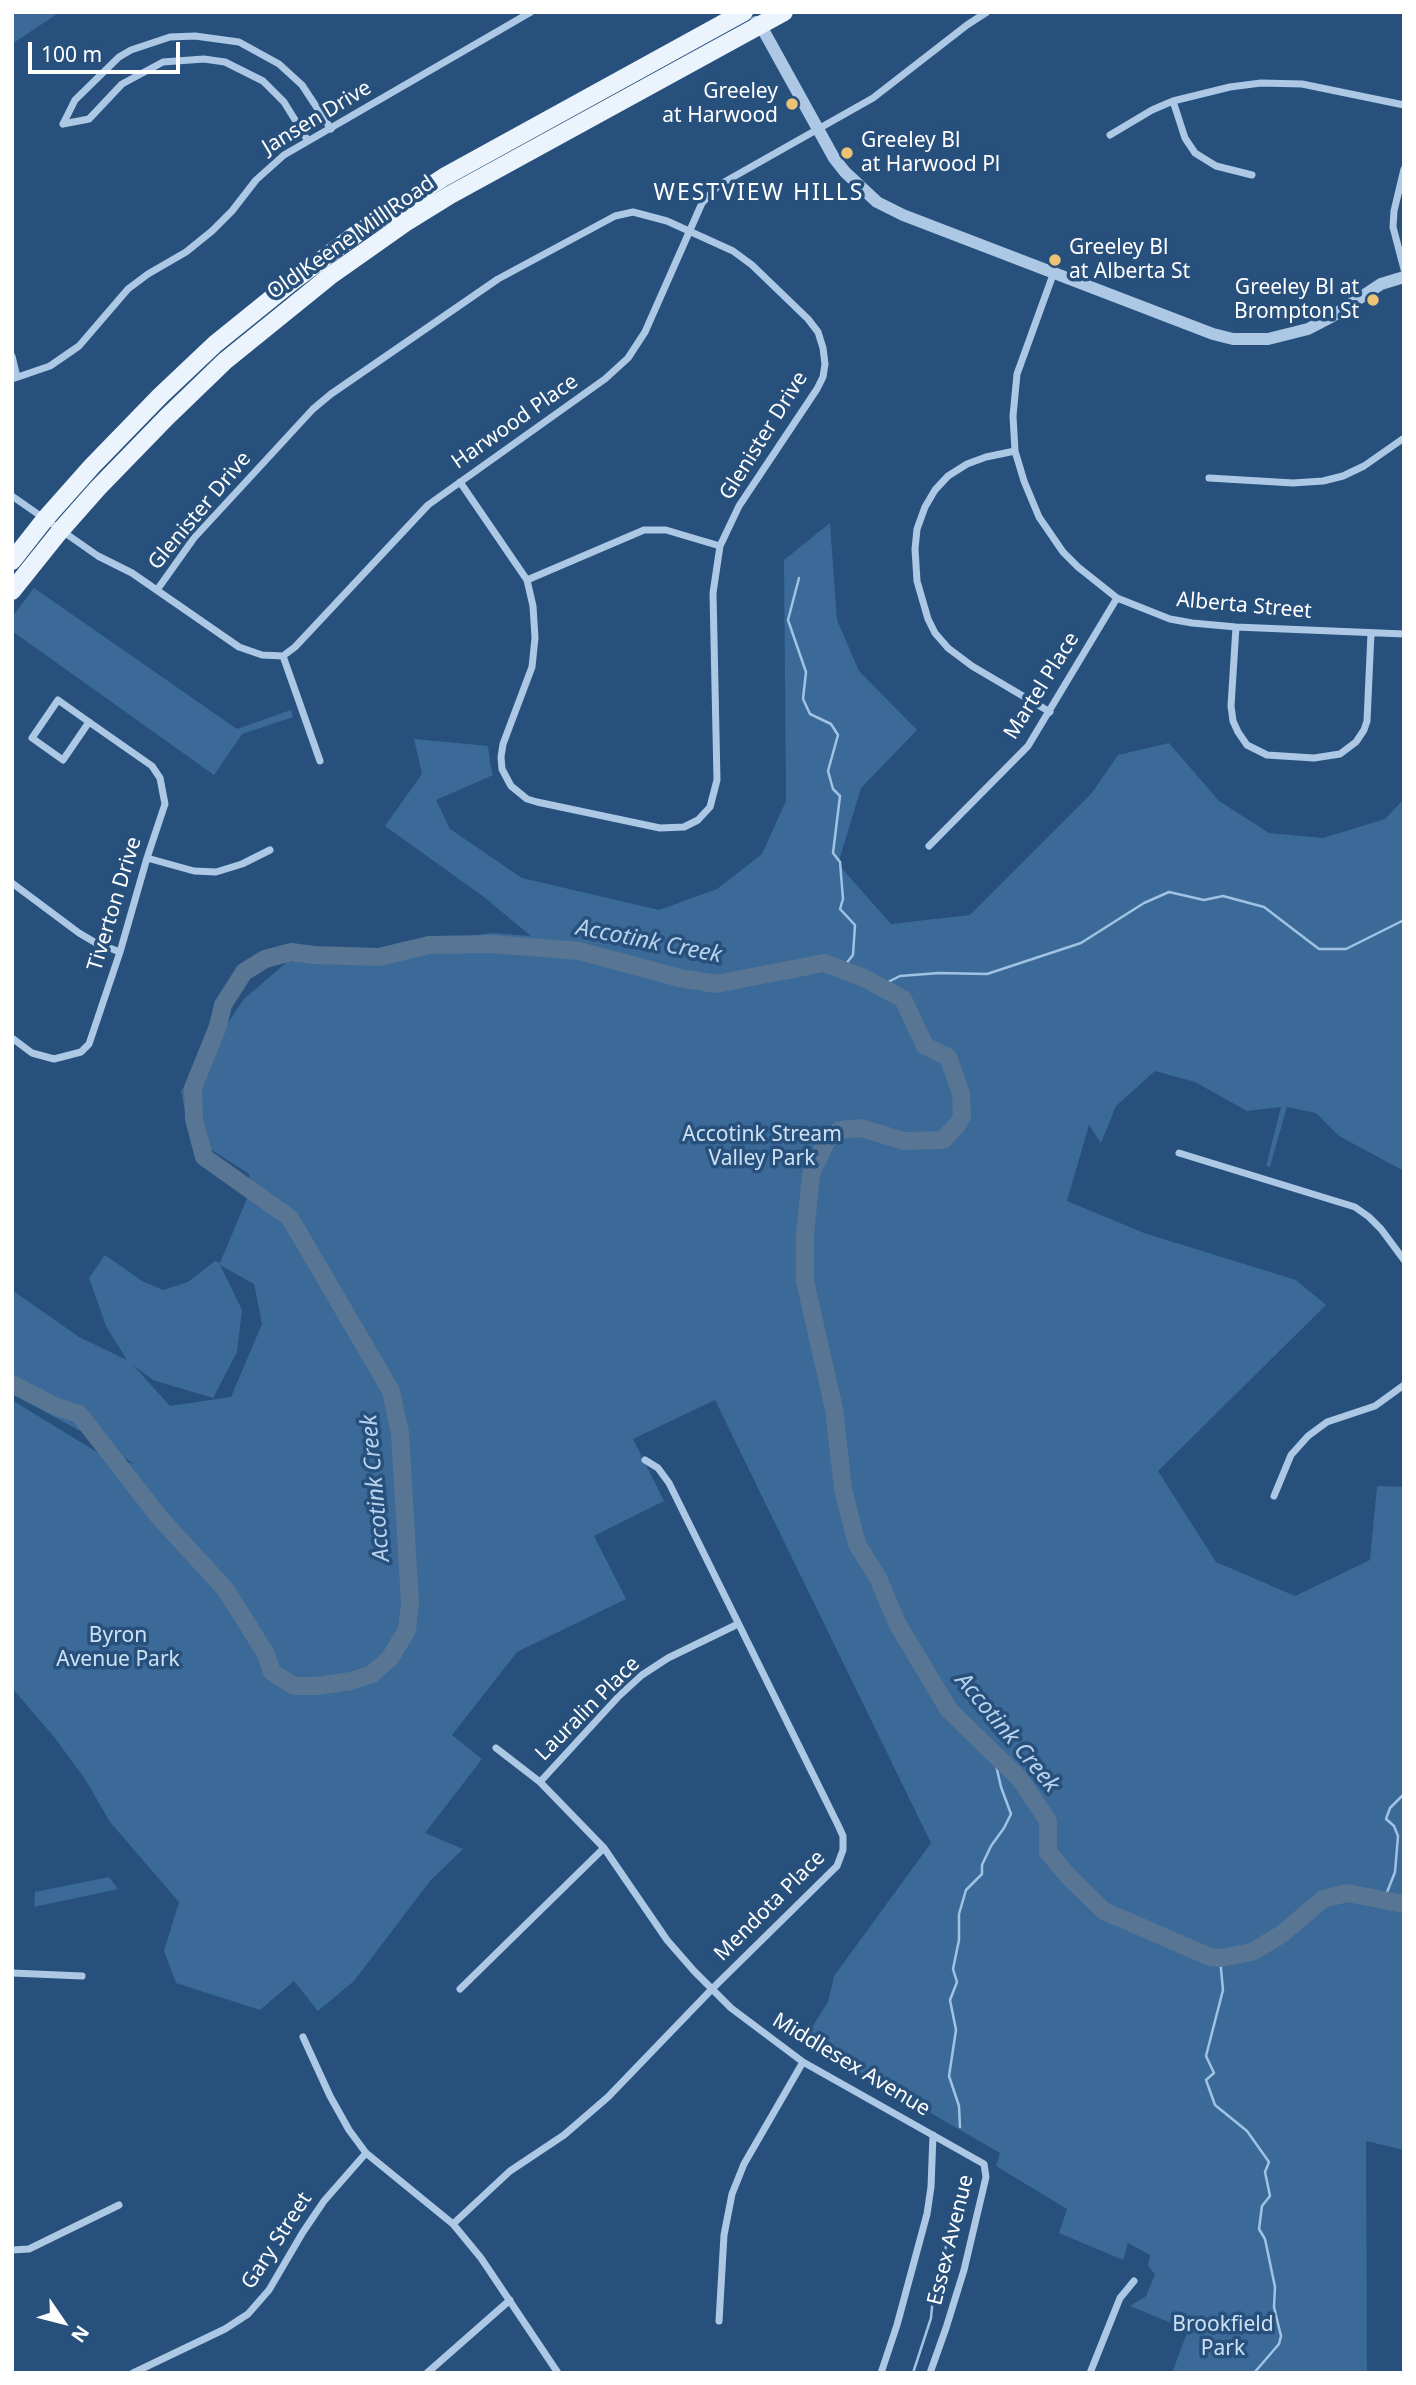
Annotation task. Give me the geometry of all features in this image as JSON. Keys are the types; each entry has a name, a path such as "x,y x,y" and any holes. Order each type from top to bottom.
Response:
{"main road":[{"name":"Old Keene Mill Road","path":"12,561 45,519 124,432 215,344 293,281 359,232 444,177 743,12"},
{"name":"Old Keene Mill Road","path":"12,591 60,531 131,453 225,361 330,276 450,195 761,19 785,12"}],"street":[{"name":"Jansen Drive","path":"15,378 50,366 79,346 128,289 186,252 212,231 268,167 531,12"},
{"path":"743,12 761,19 818,130 845,173 877,202 904,215 1213,334 1253,340 1280,338 1308,329 1381,284 1404,277"},
{"name":"Harwood Place","path":"283,656 295,647 428,505 605,379 628,358 645,332 702,204 719,186 873,98 987,12"},
{"path":"308,141 284,102 263,81 225,62 204,59 163,62 122,84 89,119 63,124 75,100 119,57 131,50 170,37 195,36 239,42 279,64 302,85 331,129"},
{"path":"1110,135 1173,101 1230,87 1282,82 1319,86 1404,105"},
{"path":"1173,101 1185,138 1195,153 1216,166 1252,175"},
{"path":"1404,169 1393,227 1404,269"},
{"name":"Glenister Drive","path":"157,590 194,538 313,410 331,394 498,279 625,213 646,214 689,231 733,251 752,265 808,319 818,332 824,356 823,377 817,389 739,506 720,546 713,593 717,780 710,807 698,820 684,827 660,828 537,802 527,799 511,786 502,769 503,744 528,681 535,653 533,606 527,580 460,482"},
{"name":"Alberta Street","path":"1054,272 1017,374 1013,416 1015,451 1030,498 1050,535 1078,567 1117,598 1170,619 1236,626 1404,634"},
{"path":"12,356 15,378"},
{"path":"1209,478 1293,483 1333,479 1364,466 1404,438"},
{"path":"1015,451 967,464 948,476 935,490 917,529 917,581 928,619 935,633 948,648 972,666 1050,712"},
{"path":"12,496 60,531 98,556 132,573 239,647 262,655 283,656 320,761"},
{"path":"527,580 645,530 666,530 720,546"},
{"name":"Martel Place","path":"929,846 1019,756 1050,712 1117,598"},
{"path":"1236,626 1231,706 1238,733 1247,745 1267,755 1314,758 1340,754 1356,742 1364,730 1367,721 1371,633"},
{"name":"Tiverton Drive","path":"12,1038 32,1053 54,1059 81,1052 89,1044 165,804 160,778 152,766 58,700 32,738 63,760 89,722"},
{"path":"147,858 194,871 216,872 242,864 270,850"},
{"path":"12,883 79,933 120,952"},
{"path":"1180,1153 1355,1208 1381,1229 1404,1260"},
{"path":"1273,1496 1291,1455 1308,1436 1326,1422 1375,1406 1404,1385"},
{"name":"Mendota Place","path":"453,2224 510,2171 564,2135 595,2110 712,1989 837,1866 844,1850 843,1836 838,1825 669,1483 658,1468 645,1460"},
{"name":"Lauralin Place","path":"540,1782 619,1696 642,1675 668,1658 738,1624"},
{"name":"Middlesex Avenue","path":"496,1748 540,1782 604,1848 667,1940 712,1989 756,2028 803,2062 933,2135"},
{"path":"460,1989 604,1848"},
{"path":"12,1973 82,1976"},
{"path":"303,2037 330,2096 366,2153 453,2224 481,2258 558,2373"},
{"path":"719,2321 724,2235 732,2194 744,2164 803,2062"},
{"name":"Essex Avenue","path":"881,2373 927,2214 933,2135 978,2160 984,2164 987,2171 964,2270 930,2373"},
{"name":"Gary Street","path":"133,2373 225,2329 248,2314 269,2290 324,2201 366,2153"},
{"path":"12,2250 29,2249 119,2205"},
{"path":"1090,2373 1121,2298 1134,2281"},
{"path":"427,2373 510,2300"}],"green space":[{"path":"12,12 60,12 12,44"},
{"name":"Accotink Stream Valley Park","path":"830,523 837,620 859,671 917,730 861,788 838,864 891,924 970,915 1091,794 1118,755 1169,743 1219,801 1269,833 1323,838 1385,819 1404,799 1404,1171 1339,1136 1316,1113 1287,1107 1270,1167 1266,1166 1281,1107 1247,1111 1195,1082 1155,1071 1116,1106 1101,1143 1089,1125 1067,1201 1144,1233 1296,1280 1326,1305 1158,1471 1216,1562 1295,1596 1370,1560 1377,1486 1404,1487 1404,2150 1366,2141 1367,2373 1172,2373 1188,2330 1130,2306 1146,2296 1155,2274 1148,2266 1150,2255 1128,2243 1123,2260 1059,2233 1067,2209 996,2166 1000,2153 804,2040 828,2002 834,1976 931,1843 715,1400 633,1439 664,1501 594,1536 626,1599 517,1652 452,1735 482,1759 425,1833 463,1849 430,1881 354,1981 318,2011 294,1981 260,2010 176,1983 164,1951 179,1902 110,1822 85,1779 55,1738 12,1688 12,1400 100,1454 134,1464 99,1441 12,1394 12,1290 79,1337 127,1360 106,1326 89,1278 105,1255 142,1281 163,1290 188,1282 215,1261 220,1263 251,1189 249,1174 190,1136 181,1091 244,999 287,962 492,933 531,936 484,897 385,826 422,774 414,739 488,746 493,775 436,800 450,829 522,878 659,910 717,889 762,854 786,801 784,560","holes":["220,1265 254,1284 262,1324 231,1397 170,1406 133,1365 153,1380 213,1398 237,1352 242,1310"]},
{"path":"34,588 237,729 291,710 293,717 242,734 214,775 12,631 12,617"},
{"path":"109,1877 118,1889 34,1907 35,1892"}],"waterway":[{"path":"799,578 788,620 806,672 803,699 810,714 831,724 838,735 828,771 833,789 840,796 833,853 840,862 843,899 840,909 855,925 853,955 841,970"},
{"path":"880,986 900,976 939,973 987,974 1081,943 1144,903 1169,892 1204,900 1223,896 1264,907 1319,949 1346,949 1404,920"},
{"name":"Accotink Creek","path":"12,1384 57,1407 79,1414 160,1518 226,1590 266,1654 272,1672 294,1686 351,1681 372,1674 390,1658 407,1630 410,1603 400,1433 391,1391 290,1218 204,1157 194,1119 193,1088 218,1026 223,1005 244,972 265,959 291,952 379,957 429,945 491,944 579,951 680,978 716,984 824,963 864,978 903,999 925,1046 948,1057 961,1093 962,1116 943,1140 904,1141 861,1128 840,1130 827,1140 811,1174 805,1235 805,1281 834,1409 843,1489 857,1544 878,1578 898,1625 949,1710 1020,1779 1048,1821 1048,1852 1104,1911 1210,1957 1220,1958 1252,1952 1282,1934 1323,1899 1347,1893 1404,1904"},
{"path":"960,2127 959,2106 949,2076 956,2030 950,2000 957,1982 953,1969 959,1940 959,1914 966,1890 982,1874 982,1865 991,1846 1011,1814 993,1752"},
{"path":"1384,1900 1395,1872 1398,1836 1394,1826 1386,1819 1390,1808 1404,1794"},
{"path":"1220,1958 1223,1990 1206,2056 1214,2073 1206,2080 1215,2105 1247,2131 1269,2162 1265,2172 1270,2196 1262,2206 1259,2229 1265,2239 1275,2287 1274,2307 1281,2336 1279,2344 1254,2373"},
{"path":"913,2373 931,2318 933,2296 964,2178"}],"place":[{"name":"Greeley at Harwood","path":"792,104"},
{"name":"Greeley Bl at Harwood Pl","path":"847,153"},
{"name":"Greeley Bl at Alberta St","path":"1055,260"},
{"name":"Greeley Bl at Brompton St","path":"1373,300"}],"district":[{"name":"WESTVIEW HILLS","path":"759,193"}],"park label":[{"name":"Byron Avenue Park","path":"118,1648"},
{"name":"Brookfield Park","path":"1223,2337"}]}
